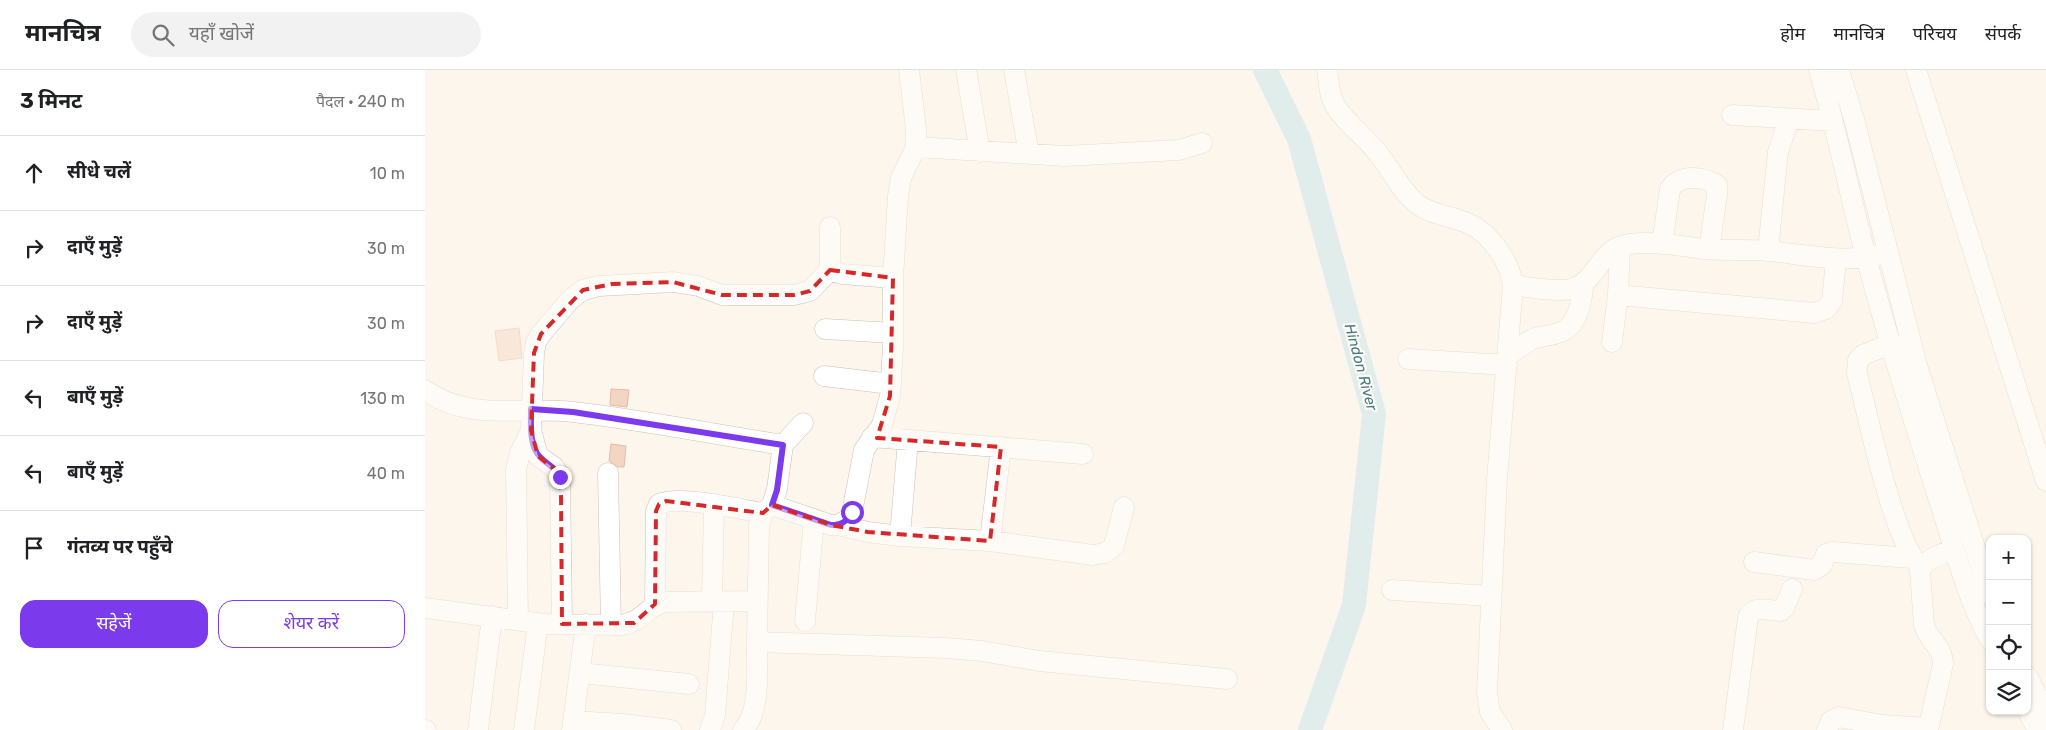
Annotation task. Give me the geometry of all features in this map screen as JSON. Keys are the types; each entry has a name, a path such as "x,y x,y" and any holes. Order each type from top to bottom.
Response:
{"street":[{"path":"838,525 847,520 852,512 864,450 882,425 890,396 893,278 898,196 901,178 916,147 916,129 909,70"},
{"path":"966,70 980,152"},
{"path":"1014,70 1029,154"},
{"path":"1327,70 1335,106 1378,154 1400,186 1418,204 1437,214 1469,223 1477,228 1507,263 1512,274 1513,286 1497,479 1487,704 1502,730"},
{"path":"1819,70 1866,258 1954,548 1979,619 1986,632"},
{"path":"1839,70 1854,119 1887,254 1918,369 1986,582"},
{"path":"1916,70 2046,480"},
{"path":"1732,115 1833,121"},
{"path":"1768,251 1778,152 1789,119"},
{"path":"916,147 1065,156 1137,154 1179,150 1203,143"},
{"path":"1662,244 1670,189 1675,182 1682,178 1708,180 1717,185 1709,249"},
{"path":"562,624 560,477 554,467 538,456 531,430 536,342 541,334 570,300 583,290 611,284 673,282 698,286 722,295 794,295 810,291 830,270 829,227"},
{"path":"1513,286 1576,288 1583,283 1603,259 1620,246 1662,244 1709,249 1768,251 1836,260 1866,258 1887,254"},
{"path":"1613,342 1618,295 1620,246"},
{"path":"1618,295 1814,313 1826,309 1832,300 1836,260"},
{"path":"830,270 842,274 893,278"},
{"path":"1408,359 1507,360 1535,338 1563,332 1574,323 1581,300 1583,283"},
{"path":"825,329 893,333"},
{"path":"1827,730 1831,721 1839,717 1882,725 1928,729 1943,664 1943,655 1926,633 1916,563 1890,500 1857,366 1857,360 1863,354 1892,344"},
{"path":"824,376 891,384"},
{"path":"425,390 447,403 468,409 531,409 573,412 783,445"},
{"path":"743,730 749,724 755,709 758,538 777,490 783,445 803,423"},
{"path":"524,730 528,621 516,470 520,453 531,430"},
{"path":"872,438 1083,454"},
{"path":"899,536 908,440"},
{"path":"990,541 1001,447"},
{"path":"608,473 611,625"},
{"path":"655,604 656,511 659,504 666,500 768,509 814,519 831,525 899,536 990,541 1093,555 1105,553 1114,546 1123,507"},
{"path":"710,730 715,715 718,602 714,505"},
{"path":"805,620 814,519"},
{"path":"1754,562 1814,570 1822,565 1823,558 1831,552 1916,563 1954,548"},
{"path":"1733,730 1750,612 1755,609 1781,611 1792,589"},
{"path":"1392,590 1491,596"},
{"path":"425,608 528,621 611,625 634,623 644,616 655,604 664,602 757,601"},
{"path":"478,730 492,616"},
{"path":"586,624 573,726 671,730"},
{"path":"757,642 946,648 982,651 1039,661 1227,679"},
{"path":"580,673 689,684"},
{"path":"2031,684 2046,713"},
{"path":"2030,715 2038,730"}],"highlighted area":[{"path":"830,270 893,278 890,396 877,438 1001,447 990,541 868,532 831,525 772,505 763,513 666,501 659,504 656,511 655,604 634,623 562,624 561,491 557,471 538,456 531,430 534,353 541,334 583,290 612,284 673,282 722,295 794,295 810,291"}],"building":[{"path":"519,328 522,358 499,361 495,331"},
{"path":"611,389 629,390 627,407 610,405"},
{"path":"611,444 626,446 624,467 618,467 609,461"}],"waterway":[{"name":"Hindon River","path":"1265,70 1299,139 1374,414 1354,605 1310,730"}],"route":[{"path":"560,477 554,467 538,456 531,430 531,409 573,412 783,445 777,490 772,505 831,525 838,525 847,520 852,512"}]}
